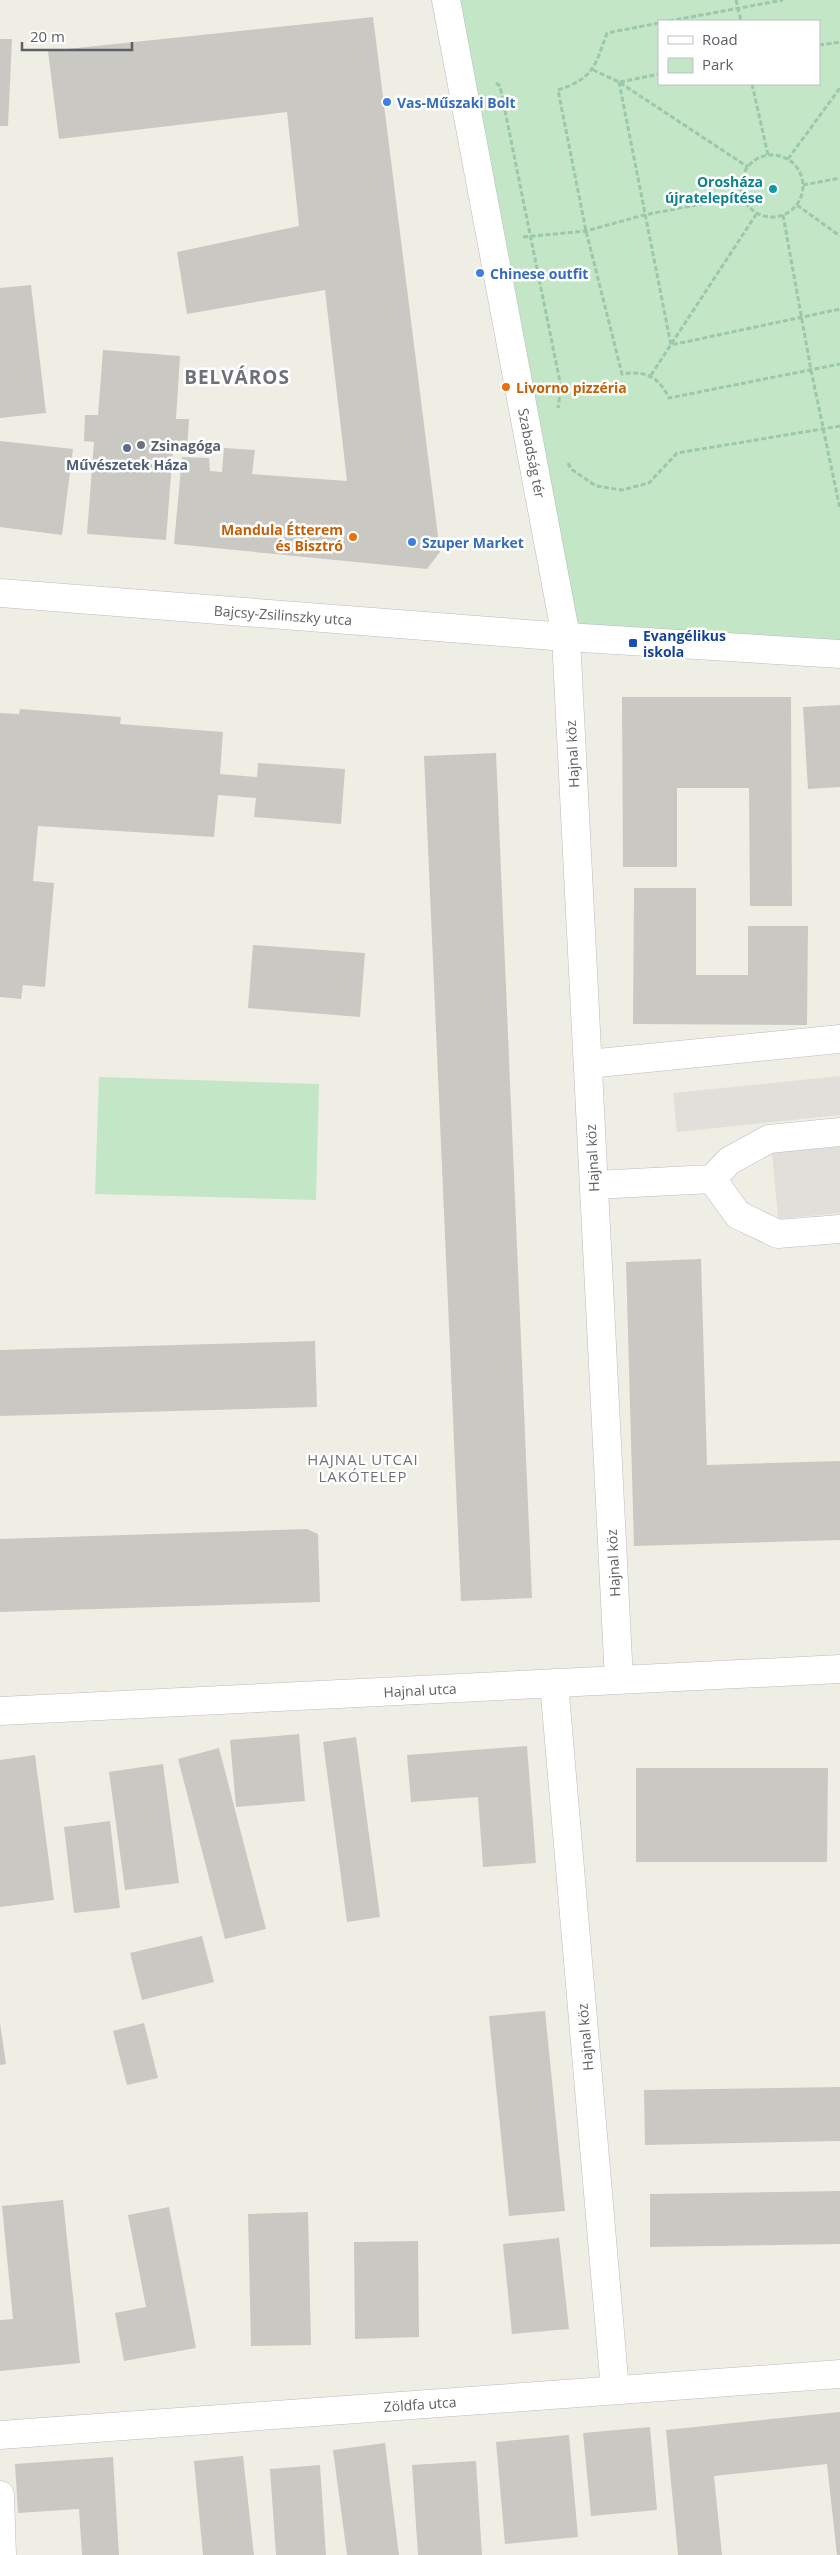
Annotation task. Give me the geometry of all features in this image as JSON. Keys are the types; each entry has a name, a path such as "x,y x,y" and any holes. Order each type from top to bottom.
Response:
{"street":[{"name":"Szabadság tér","path":"446,0 566,637"},
{"name":"Bajcsy-Zsilinszky utca","path":"0,593 566,637"},
{"path":"566,637 840,654"},
{"name":"Hajnal köz","path":"566,637 619,1680"},
{"path":"588,1064 840,1039"},
{"path":"594,1185 712,1179 729,1161 769,1139 840,1132"},
{"path":"712,1179 738,1215 778,1234 840,1229"},
{"name":"Hajnal utca","path":"0,1711 840,1669"},
{"name":"Hajnal köz","path":"554,1683 615,2390"},
{"name":"Zöldfa utca","path":"0,2435 840,2374"},
{"path":"0,2495 2,2555"}],"path":[{"path":"736,0 741,20"},
{"path":"674,20 783,0"},
{"path":"658,23 607,33 593,70 574,85 558,90 586,231 622,374 636,372 651,375 663,386 669,398 840,364"},
{"path":"820,46 840,42"},
{"path":"593,70 619,82 748,167"},
{"path":"619,82 658,74"},
{"path":"494,82 500,86 561,386 557,413"},
{"path":"619,82 671,345"},
{"path":"752,85 768,155"},
{"path":"788,159 840,88"},
{"path":"768,155 788,159 799,170 803,185 802,196 797,205 783,215 770,217 757,213 749,206 743,196 742,181 748,167 756,159 768,155"},
{"path":"803,185 840,178"},
{"path":"493,243 530,236 586,231 644,215 743,196"},
{"path":"797,205 840,236"},
{"path":"651,375 757,213"},
{"path":"783,215 811,370 840,509"},
{"path":"671,345 840,309"},
{"path":"567,460 571,468 596,486 622,490 648,483 677,453 840,426"}],"shaded area":[{"path":"840,1076 840,1115 677,1132 673,1093"},
{"path":"840,1147 840,1213 778,1219 772,1152"}],"green space":[{"path":"446,0 840,0 840,653 566,637"},
{"path":"99,1077 319,1084 316,1200 95,1194"}],"building":[{"path":"373,17 440,552 427,569 174,544 182,457 209,458 210,471 222,472 224,448 255,450 252,474 347,481 325,290 187,314 177,252 299,226 287,112 59,139 48,51"},
{"path":"0,39 12,39 8,126 0,126"},
{"path":"31,285 46,413 0,418 0,288"},
{"name":"Zsinagóga","path":"103,350 180,356 176,419 189,419 187,449 173,448 166,540 87,534 94,442 84,441 85,415 98,415"},
{"path":"0,441 73,449 62,535 0,527"},
{"path":"622,697 791,697 792,906 750,906 749,788 677,788 677,867 623,867"},
{"path":"840,705 840,787 808,789 803,707"},
{"path":"20,709 121,717 120,724 223,732 220,774 257,777 258,763 345,769 341,824 254,817 256,798 218,795 214,837 38,826 33,881 54,883 45,987 23,985 21,999 0,997 0,713 19,714"},
{"path":"496,753 532,1598 461,1601 424,756"},
{"path":"634,888 696,888 696,975 748,975 748,926 808,926 807,1025 633,1024"},
{"path":"253,945 365,953 360,1017 248,1008"},
{"path":"701,1259 707,1465 840,1461 840,1540 634,1546 626,1262"},
{"path":"315,1341 317,1407 0,1416 0,1350"},
{"path":"307,1529 318,1534 320,1602 0,1612 0,1539"},
{"path":"299,1734 305,1801 236,1807 230,1740"},
{"path":"356,1737 380,1917 347,1922 323,1742"},
{"path":"527,1746 536,1863 483,1867 478,1797 411,1802 407,1755"},
{"path":"219,1748 266,1929 225,1939 178,1759"},
{"path":"35,1755 54,1900 0,1907 0,1760"},
{"path":"163,1764 179,1883 125,1890 109,1772"},
{"path":"636,1768 828,1768 827,1862 636,1862"},
{"path":"110,1821 120,1908 74,1913 64,1827"},
{"path":"202,1936 214,1982 142,2000 130,1953"},
{"path":"545,2011 565,2211 509,2216 489,2016"},
{"path":"0,2023 6,2064 0,2065"},
{"path":"144,2023 158,2078 127,2085 113,2031"},
{"path":"840,2087 840,2141 645,2145 644,2090"},
{"path":"840,2191 840,2244 650,2247 650,2194"},
{"path":"63,2200 80,2363 0,2371 0,2320 13,2319 2,2206"},
{"path":"169,2207 196,2348 124,2361 115,2313 146,2307 128,2215"},
{"path":"308,2212 311,2345 251,2346 248,2214"},
{"path":"559,2238 569,2329 512,2334 503,2244"},
{"path":"418,2241 419,2337 355,2339 354,2242"},
{"path":"840,2412 840,2555 837,2555 827,2464 714,2476 722,2555 678,2555 666,2430"},
{"path":"650,2427 657,2510 591,2516 583,2433"},
{"path":"569,2435 578,2537 505,2544 496,2442"},
{"path":"385,2443 399,2555 347,2555 333,2450"},
{"path":"243,2456 254,2555 203,2555 194,2461"},
{"path":"113,2457 119,2555 82,2555 79,2509 18,2513 15,2464"},
{"path":"476,2461 482,2555 418,2555 412,2465"},
{"path":"320,2465 326,2555 276,2555 270,2469"}],"place":[{"name":"Vas-Műszaki Bolt","path":"387,102"},
{"name":"Orosháza újratelepítése","path":"773,189"},
{"name":"Chinese outfit","path":"480,273"},
{"name":"Livorno pizzéria","path":"506,387"},
{"name":"Zsinagóga","path":"141,445"},
{"name":"Művészetek Háza","path":"127,448"},
{"name":"Mandula Étterem és Bisztró","path":"353,537"},
{"name":"Szuper Market","path":"412,542"},
{"name":"Evangélikus iskola","path":"633,643"}],"district":[{"name":"BELVÁROS","path":"237,377"},
{"name":"HAJNAL UTCAI LAKÓTELEP","path":"363,1468"}]}
